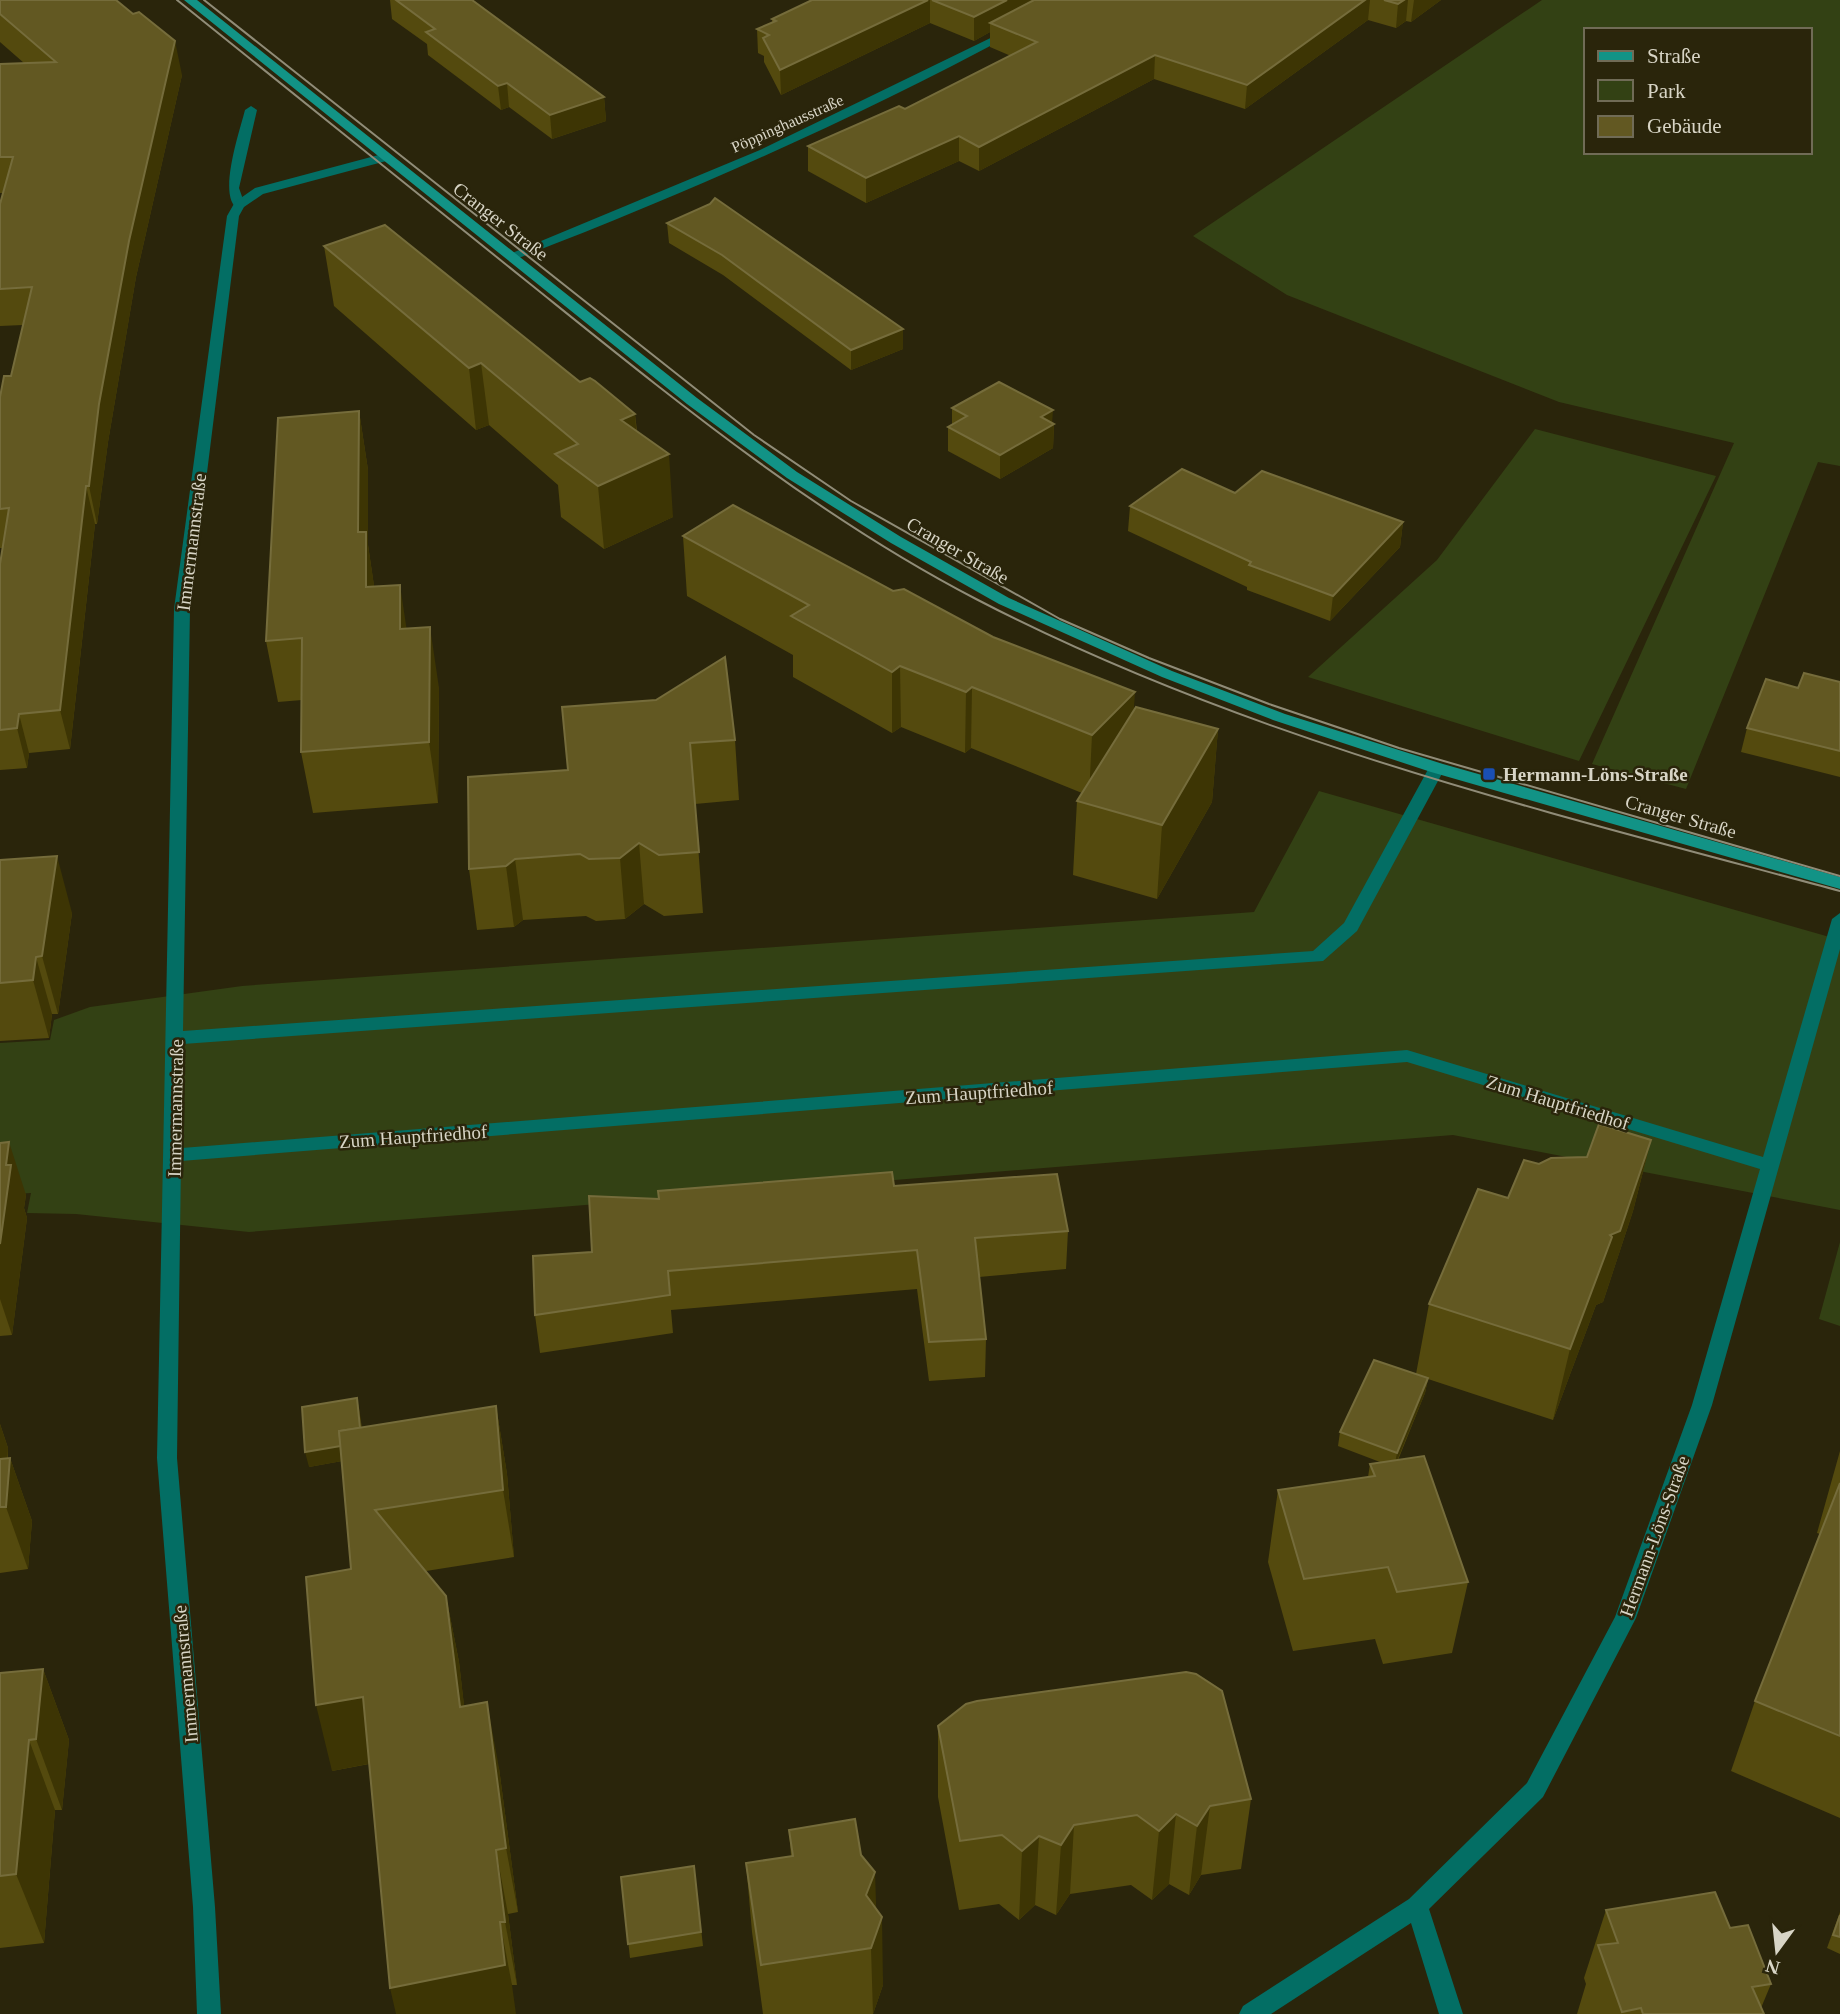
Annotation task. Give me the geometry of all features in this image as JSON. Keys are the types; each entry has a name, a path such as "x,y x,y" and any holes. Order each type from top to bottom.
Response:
{"main road":[{"name":"Cranger Straße","path":"190,0 692,401 792,475 1004,601 1179,678 1279,717 1437,768 1840,883"}],"street":[{"name":"Pöppinghausstraße","path":"511,256 594,226 776,146 920,80 1018,27"},
{"name":"Immermannstraße","path":"209,2014 204,1907 167,1458 177,1038 182,610 233,216 239,205 233,188 251,110"},
{"path":"239,205 259,191 386,157"},
{"path":"177,1038 1317,957 1352,927 1437,768"},
{"name":"Hermann-Löns-Straße","path":"1251,2014 1418,1906 1535,1790 1625,1618 1702,1405 1840,919"},
{"name":"Zum Hauptfriedhof","path":"174,1155 1407,1056 1768,1166"},
{"path":"1418,1906 1451,2014"}],"green space":[{"path":"1542,0 1840,0 1840,466 1818,462 1686,789 1592,764 1734,443 1559,402 1287,295 1193,236"},
{"path":"1535,429 1716,476 1579,761 1308,677 1437,560"},
{"path":"1319,791 1840,940 1840,1210 1453,1135 249,1232 76,1214 27,1213 31,1193 0,1195 0,1043 50,1040 54,1020 90,1007 242,986 1254,912"},
{"path":"1840,1242 1840,1326 1819,1319"}],"building":[{"path":"0,0 116,0 133,14 139,12 175,41 129,241 99,404 89,486 86,486 60,710 19,714 17,728 0,730 0,564 9,508 0,509 0,397 4,376 11,376 32,287 0,289 0,204 13,157 0,157 0,64 56,62 0,14"},
{"path":"396,0 472,0 604,97 550,115 507,83 498,86 426,32 435,29"},
{"path":"812,0 928,0 780,70 763,38 769,35 757,29"},
{"path":"932,0 1007,0 974,17"},
{"path":"1034,0 1365,0 1247,85 1155,55 979,147 959,136 866,178 808,146 899,106 905,109 1037,42 990,23"},
{"path":"1384,0 1404,0 1398,4"},
{"path":"715,198 903,329 851,350 722,255 667,223 710,204"},
{"path":"385,225 580,382 590,378 595,381 635,414 621,420 669,454 598,486 555,454 578,444 481,363 469,368 324,246"},
{"path":"999,382 1053,410 1041,417 1054,424 1000,455 948,427 967,416 952,408"},
{"path":"359,411 358,532 366,532 366,587 400,585 400,629 430,627 429,742 301,752 302,638 266,641 278,418"},
{"path":"1182,469 1235,493 1262,471 1403,522 1333,596 1249,565 1251,562 1130,506"},
{"path":"733,505 893,591 904,589 993,637 1135,692 1092,735 972,687 966,692 900,666 892,672 791,616 809,605 683,536"},
{"path":"725,657 735,740 690,743 699,852 659,855 639,843 620,858 589,859 580,854 515,859 506,866 469,869 468,777 568,770 562,707 656,700"},
{"path":"1804,673 1840,682 1840,751 1747,728 1766,679 1798,688"},
{"path":"1136,707 1218,729 1162,825 1077,801"},
{"path":"57,856 42,956 36,957 33,980 0,983 0,860"},
{"path":"1599,1124 1651,1140 1620,1231 1610,1235 1612,1237 1570,1349 1429,1304 1478,1189 1508,1198 1524,1160 1539,1164 1551,1158 1587,1157"},
{"path":"9,1142 6,1165 11,1165 0,1244 0,1143"},
{"path":"892,1172 894,1186 1057,1174 1068,1231 975,1238 986,1339 929,1342 917,1250 668,1271 670,1295 535,1315 533,1256 592,1252 589,1196 659,1199 658,1191"},
{"path":"1374,1360 1428,1378 1397,1453 1340,1432"},
{"path":"357,1398 360,1428 339,1431 341,1446 305,1452 302,1407"},
{"path":"496,1406 503,1490 375,1510 446,1596 460,1707 487,1702 506,1848 496,1850 505,1922 500,1922 505,1965 390,1988 363,1697 316,1705 306,1577 351,1569 339,1431"},
{"path":"1424,1456 1468,1582 1397,1592 1388,1567 1304,1579 1278,1490 1375,1476 1370,1464"},
{"path":"10,1458 6,1507 0,1507 0,1459"},
{"path":"1840,1483 1840,1736 1755,1701"},
{"path":"43,1669 36,1739 29,1740 16,1874 0,1876 0,1673"},
{"path":"1186,1672 1196,1674 1222,1691 1251,1799 1210,1806 1197,1826 1176,1814 1159,1831 1137,1815 1074,1825 1061,1845 1039,1836 1022,1851 1002,1835 960,1841 938,1726 966,1704"},
{"path":"855,1819 861,1855 875,1872 866,1895 882,1917 871,1948 761,1965 746,1863 793,1856 789,1830"},
{"path":"694,1866 701,1932 628,1944 621,1877"},
{"path":"1715,1892 1730,1928 1748,1925 1771,1984 1752,1987 1764,2014 1643,2014 1641,2008 1622,2012 1598,1945 1618,1943 1606,1910"},
{"path":"1840,1915 1840,1937 1833,1935"}],"tram line":[{"path":"177,0 690,411 858,530 976,599 1079,649 1184,693 1291,733 1509,801 1840,891"},
{"path":"204,0 754,435 851,501 1060,619 1149,658 1269,704 1399,748 1840,876"}],"place":[{"name":"Hermann-Löns-Straße","path":"1489,774"}]}
